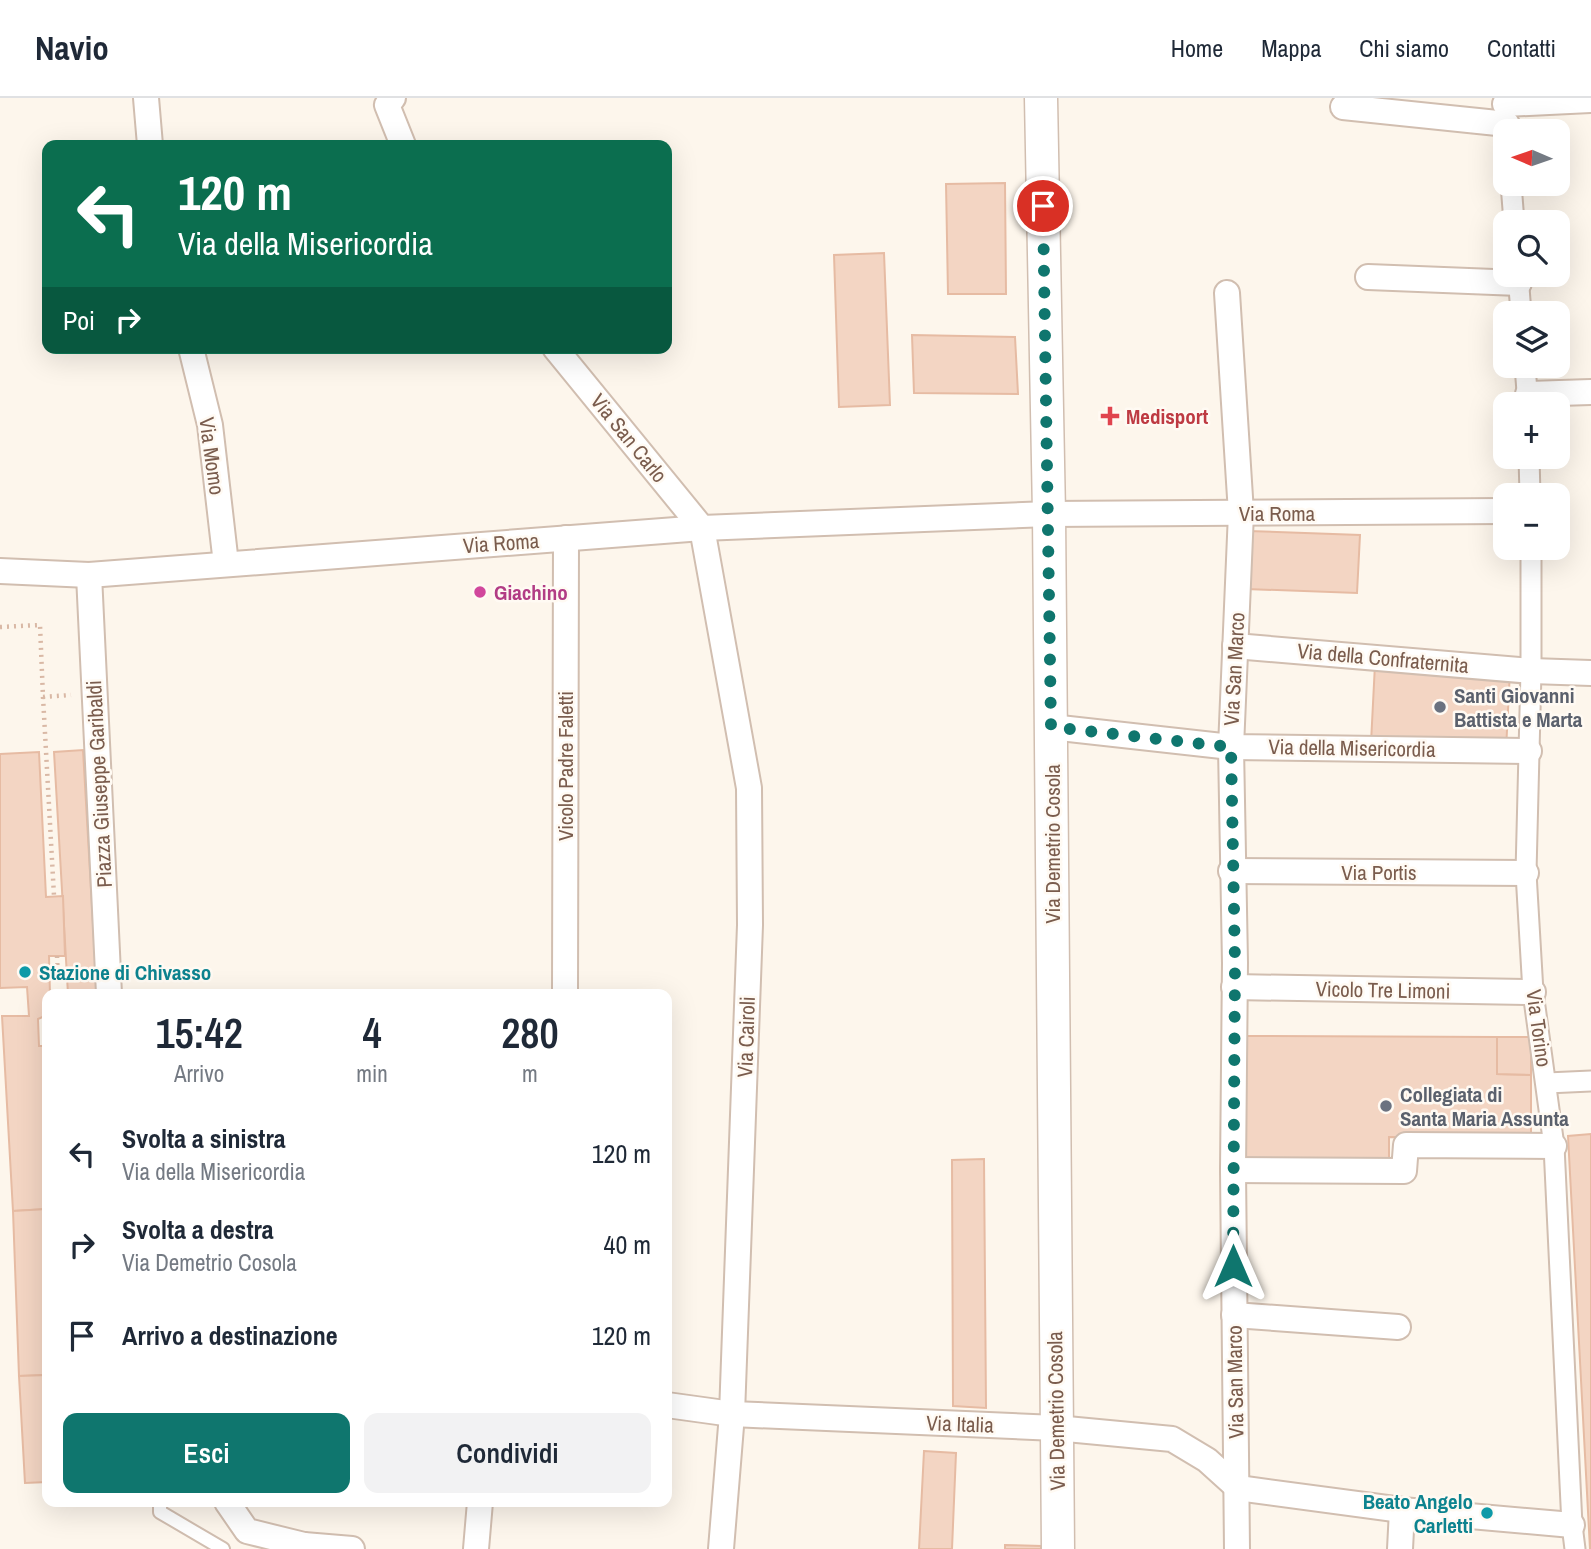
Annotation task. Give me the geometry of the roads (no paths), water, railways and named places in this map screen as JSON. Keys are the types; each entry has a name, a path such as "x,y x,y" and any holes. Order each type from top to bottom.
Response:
{"street":[{"path":"146,98 150,140"},
{"path":"393,98 387,105 401,140"},
{"name":"Via Demetrio Cosola","path":"1041,98 1049,514 1058,1549"},
{"path":"1343,107 1506,114 1591,100"},
{"path":"1368,277 1493,279"},
{"name":"Via San Marco","path":"1227,293 1241,513 1231,747 1237,1549"},
{"name":"Via Momo","path":"192,354 210,425 226,564"},
{"name":"Via San Carlo","path":"560,354 702,528"},
{"path":"1570,394 1591,392"},
{"name":"Via Roma","path":"0,571 89,575 702,528 1049,514 1493,511"},
{"name":"Via Cairoli","path":"702,528 749,788 750,925 732,1414 721,1549"},
{"name":"Vicolo Padre Faletti","path":"565,989 566,538"},
{"name":"Via Torino","path":"1531,560 1526,873 1533,992 1554,1146 1573,1537"},
{"name":"Piazza Giuseppe Garibaldi","path":"89,575 109,989"},
{"name":"Via della Confraternita","path":"1235,646 1531,671 1591,673"},
{"name":"Via della Misericordia","path":"1051,727 1231,747 1529,751"},
{"name":"Via Portis","path":"1231,871 1526,873"},
{"name":"Vicolo Tre Limoni","path":"1234,987 1533,992"},
{"path":"1546,1083 1591,1081"},
{"path":"1233,1170 1404,1171 1406,1145 1554,1146"},
{"path":"1234,1315 1398,1327"},
{"name":"Via Italia","path":"672,1406 732,1414 1056,1428 1172,1439 1207,1460 1238,1488"},
{"path":"1238,1488 1573,1537"},
{"path":"230,1507 247,1531 306,1547 352,1549"},
{"path":"476,1549 480,1507"},
{"path":"1400,1549 1402,1510"}],"lane":[{"path":"160,1507 160,1512 223,1549"}],"place":[{"name":"Medisport","path":"1110,416"},
{"name":"Giachino","path":"480,592"},
{"name":"Santi Giovanni Battista e Marta","path":"1440,707"},
{"name":"Stazione di Chivasso","path":"25,972"},
{"name":"Collegiata di Santa Maria Assunta","path":"1386,1106"},
{"name":"Beato Angelo Carletti","path":"1487,1513"}]}
